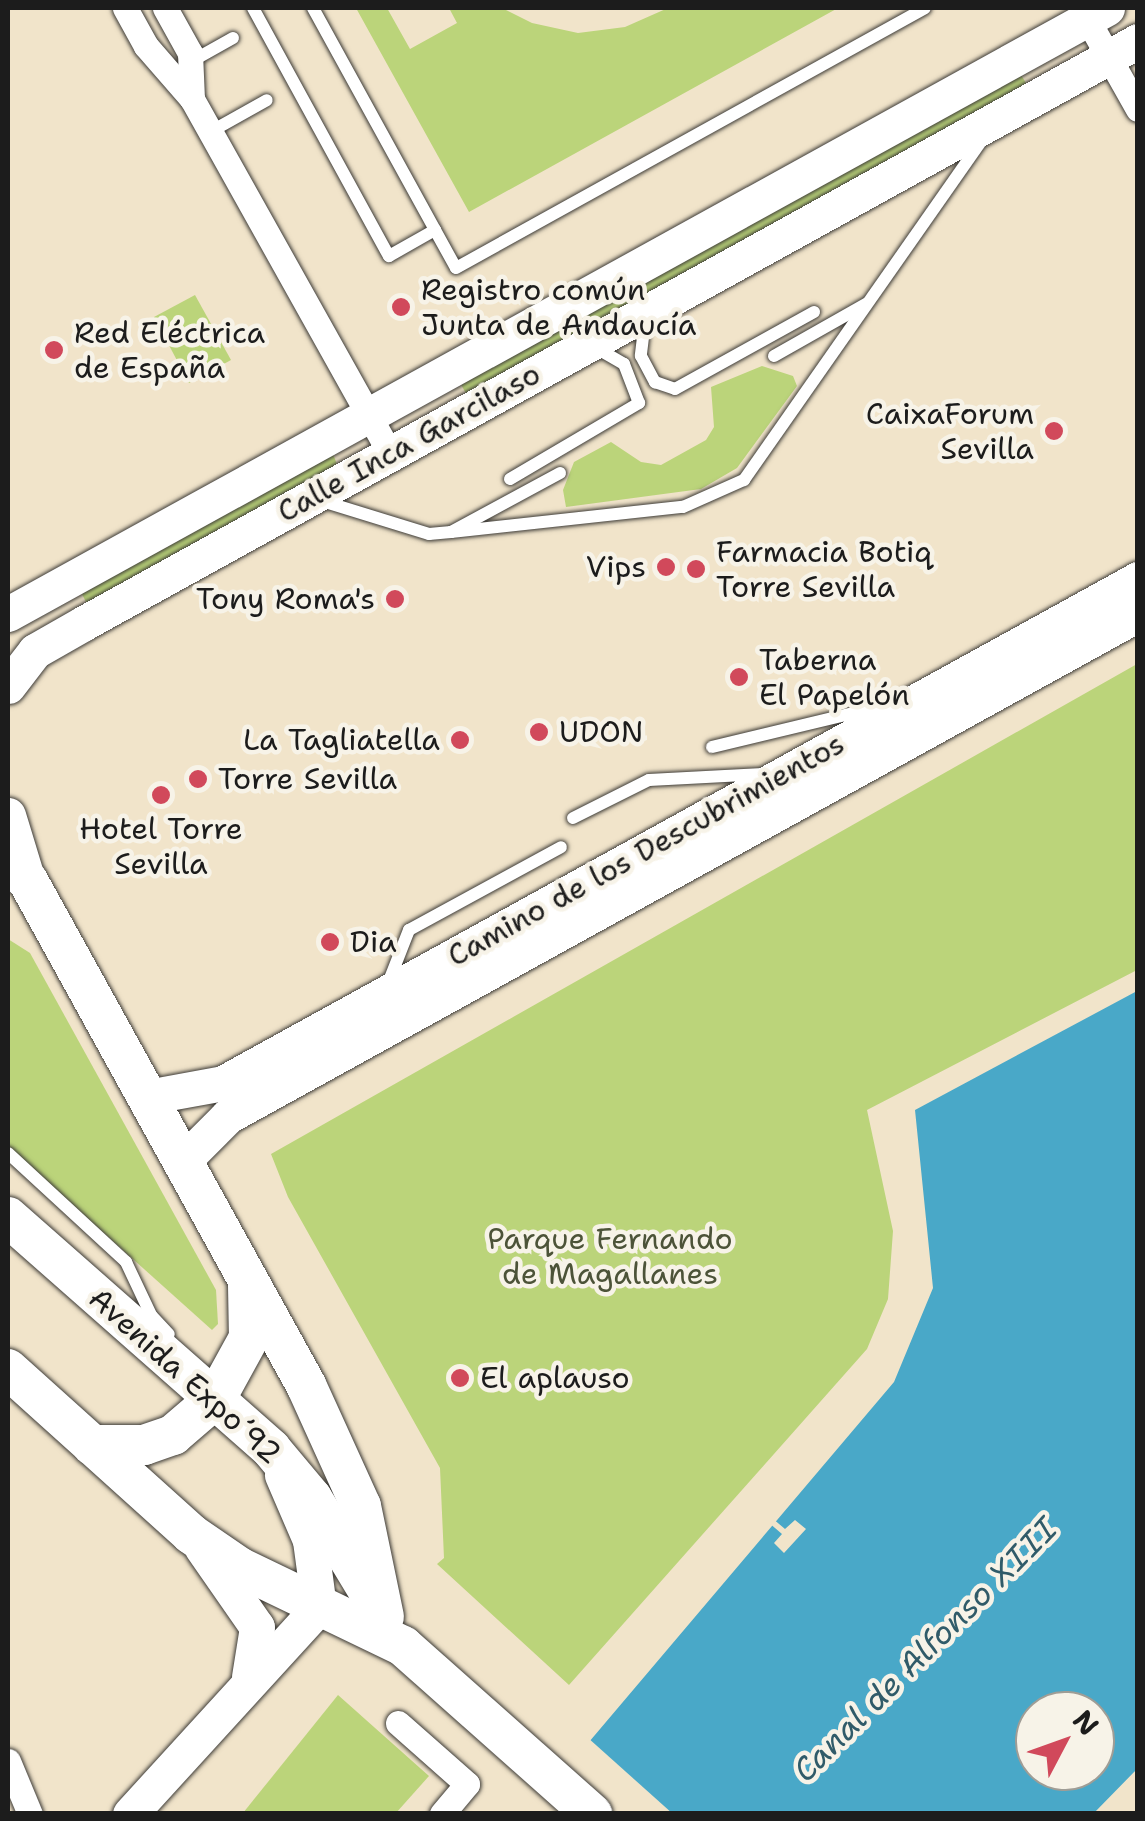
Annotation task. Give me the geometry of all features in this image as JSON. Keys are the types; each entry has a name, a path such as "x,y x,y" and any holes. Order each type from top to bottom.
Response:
{"main road":[{"path":"18,872 147,1096 348,1475 406,1645"},
{"name":"Avenida Expo´92","path":"8,1217 271,1449 312,1498 406,1645"},
{"path":"92,1446 144,1445 174,1434 248,1338 248,1286"},
{"path":"8,1369 191,1534 319,1608 406,1645 592,1814"}],"street":[{"path":"125,8 146,46 179,64"},
{"path":"144,8 179,64"},
{"path":"164,8 192,99 390,454"},
{"path":"1092,11 1123,49 1138,109"},
{"name":"Calle Inca Garcilaso","path":"8,614 1092,11"},
{"name":"Calle Inca Garcilaso","path":"8,686 35,650 1123,49"},
{"name":"Camino de los Descubrimientos","path":"147,1096 220,1085 1138,579"},
{"name":"Camino de los Descubrimientos","path":"182,1162 228,1116 1138,614"},
{"path":"8,816 18,872"},
{"path":"130,1814 248,1678 319,1608 310,1540 271,1449"},
{"path":"191,1534 257,1626 248,1678"},
{"path":"398,1723 467,1784 442,1814"},
{"path":"8,1761 30,1814"}],"lane":[{"path":"253,8 257,25 290,87 389,256 435,230"},
{"path":"313,8 456,268 926,8"},
{"path":"179,64 234,38"},
{"path":"210,132 267,100"},
{"path":"310,498 428,534 683,507 726,494 764,460 998,118"},
{"path":"774,356 868,303"},
{"path":"649,311 641,356 655,382 675,390 814,312"},
{"path":"510,479 639,402 624,364 612,353 584,347"},
{"path":"451,532 560,473"},
{"path":"712,747 926,696"},
{"path":"574,818 649,780 785,773"},
{"path":"384,994 409,930 560,847"},
{"path":"8,1153 126,1262 151,1316 181,1348 207,1391"}],"green space":[{"path":"356,8 387,8 410,49 457,23 449,8 502,8 532,23 578,33 625,27 668,8 838,8 469,212"},
{"path":"1018,70 1029,88 469,399 458,379"},
{"path":"195,295 231,360 189,383 154,317"},
{"path":"762,366 793,376 797,386 737,468 701,489 566,507 563,490 574,462 611,442 641,462 661,465 706,440 714,427 711,387"},
{"path":"333,454 338,467 89,608 79,588"},
{"name":"Parque Fernando de Magallanes","path":"1137,664 1137,970 867,1110 893,1231 888,1299 867,1349 569,1685 437,1564 444,1558 440,1468 288,1197 271,1154"},
{"path":"8,939 30,953 216,1290 218,1324 212,1330 8,1147"},
{"path":"338,1695 429,1776 396,1813 243,1813"}],"water":[{"name":"Canal de Alfonso XIII","path":"1137,991 1137,1769 1094,1813 528,1814 894,1382 933,1288 915,1110"}],"pier":[{"path":"772,1518 785,1529 795,1520 806,1529 784,1553 774,1543 782,1534 768,1522"},
{"path":"587,1737 673,1814 523,1813"}],"place":[{"name":"Registro común Junta de Andaucía","path":"401,307"},
{"name":"Red Eléctrica de España","path":"54,350"},
{"name":"CaixaForum Sevilla","path":"1054,431"},
{"name":"Vips","path":"666,567"},
{"name":"Farmacia Botiq Torre Sevilla","path":"696,569"},
{"name":"Tony Roma's","path":"395,599"},
{"name":"Taberna El Papelón","path":"739,677"},
{"name":"UDON","path":"539,732"},
{"name":"La Tagliatella","path":"460,740"},
{"name":"Torre Sevilla","path":"198,779"},
{"name":"Hotel Torre Sevilla","path":"161,795"},
{"name":"Dia","path":"330,942"},
{"name":"El aplauso","path":"460,1378"}]}
